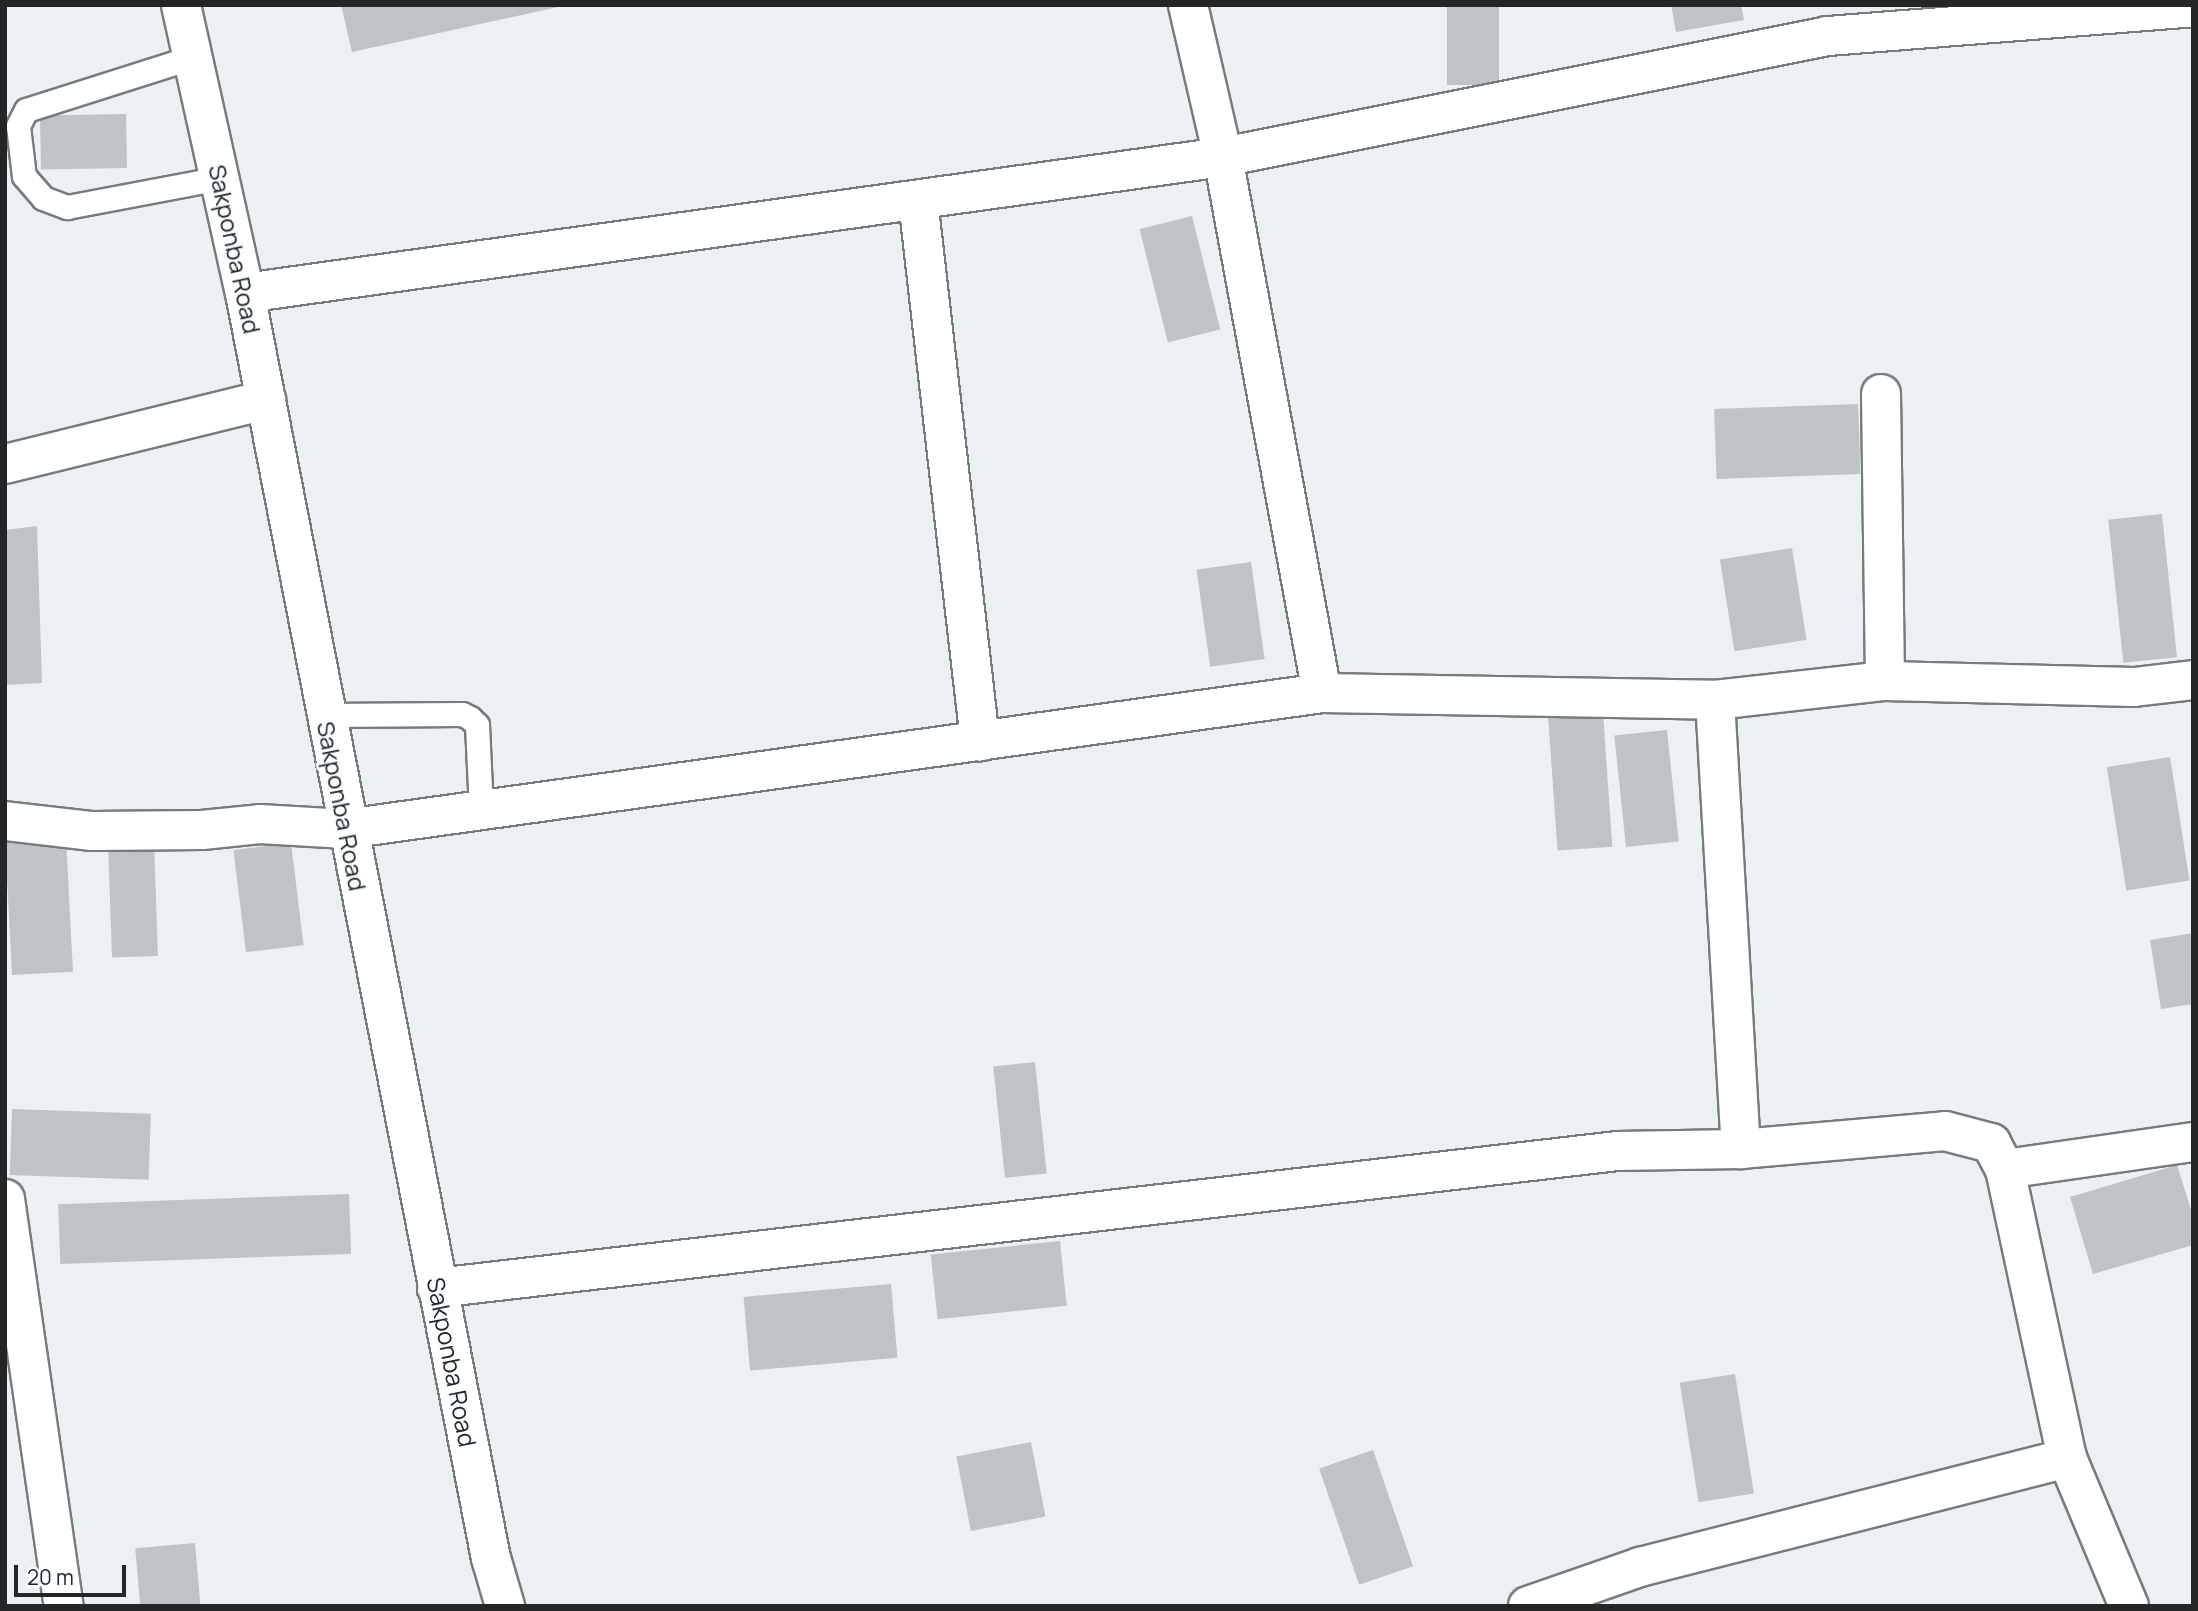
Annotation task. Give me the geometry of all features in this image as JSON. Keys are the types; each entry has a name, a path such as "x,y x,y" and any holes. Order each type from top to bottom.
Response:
{"street":[{"name":"Sakponba Road","path":"181,5 245,293 346,829 491,1558 505,1606"},
{"path":"1188,5 1223,157 1322,693"},
{"path":"245,293 1223,157 1828,36 2193,7"},
{"path":"918,200 980,741"},
{"path":"1881,394 1885,681"},
{"path":"5,464 266,400"},
{"path":"5,821 92,831 202,830 260,824 346,829 1322,693 1715,700 1885,681 2134,687 2193,680"},
{"path":"1715,700 1741,1149"},
{"path":"438,1288 1617,1151 1741,1149 1945,1131 1991,1143 2005,1169 2067,1458 2129,1606"},
{"path":"2005,1169 2193,1142"},
{"path":"5,1199 64,1606"},
{"path":"1528,1606 1640,1567 2067,1458"}],"lane":[{"path":"193,57 26,110 18,126 24,176 43,198 67,207 220,178"},
{"path":"325,715 462,714 470,718 477,725 481,810"}],"building":[{"path":"341,5 563,5 563,6 352,52"},
{"path":"1447,5 1499,5 1499,85 1447,85"},
{"path":"1671,5 1741,5 1744,20 1676,32"},
{"path":"126,114 127,168 41,169 40,116"},
{"path":"1192,216 1220,330 1168,343 1140,229"},
{"path":"1858,404 1860,474 1717,479 1714,409"},
{"path":"2162,514 2177,657 2123,663 2108,520"},
{"path":"37,526 42,683 5,685 5,530"},
{"path":"1792,548 1807,640 1734,651 1720,559"},
{"path":"1251,562 1265,659 1210,667 1197,570"},
{"path":"1603,713 1612,847 1557,851 1548,717"},
{"path":"1667,730 1679,841 1626,847 1614,736"},
{"path":"2170,757 2190,880 2126,890 2107,767"},
{"path":"66,839 73,972 12,975 5,842"},
{"path":"154,842 158,956 112,958 108,844"},
{"path":"291,843 304,945 246,952 233,850"},
{"path":"2193,933 2193,1004 2161,1009 2150,940"},
{"path":"1035,1062 1047,1173 1005,1178 993,1066"},
{"path":"12,1109 151,1114 149,1180 10,1175"},
{"path":"2177,1165 2193,1216 2193,1245 2093,1274 2070,1197"},
{"path":"349,1194 351,1254 60,1264 58,1204"},
{"path":"1060,1241 1067,1306 938,1319 931,1255"},
{"path":"891,1284 897,1358 750,1371 744,1297"},
{"path":"1735,1374 1754,1494 1699,1502 1680,1383"},
{"path":"1031,1442 1046,1517 971,1531 956,1457"},
{"path":"1373,1450 1413,1566 1359,1585 1319,1469"},
{"path":"195,1543 200,1606 140,1606 135,1548"}]}
